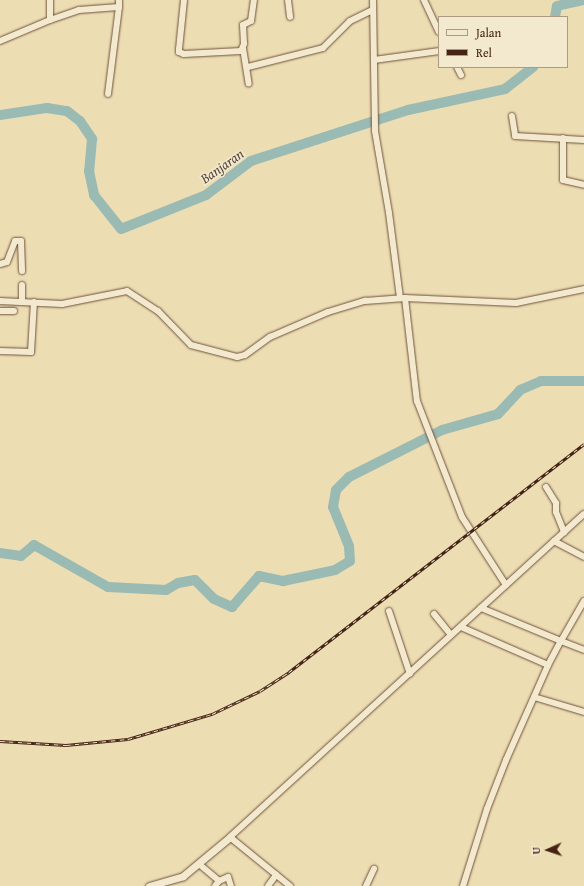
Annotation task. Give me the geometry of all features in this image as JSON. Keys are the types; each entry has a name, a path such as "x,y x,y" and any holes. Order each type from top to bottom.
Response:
{"street":[{"path":"50,0 50,20"},
{"path":"184,0 179,52 239,52 243,48"},
{"path":"249,84 248,67 243,48 243,25 251,21 254,0"},
{"path":"288,0 290,17"},
{"path":"373,0 375,131 403,298 416,396 464,521 506,585"},
{"path":"424,0 438,30"},
{"path":"0,41 75,11 119,3 108,94"},
{"path":"248,67 323,48 350,21 373,10"},
{"path":"374,60 438,51"},
{"path":"458,68 461,75"},
{"path":"512,116 515,136 584,140"},
{"path":"563,138 563,180 584,185"},
{"path":"0,264 7,262 15,241 20,241 22,271"},
{"path":"22,285 22,302"},
{"path":"0,301 62,304 127,291 158,311 191,345 237,357 245,355 270,337 328,312 361,302 403,298 516,303 584,289"},
{"path":"0,351 31,352 34,302"},
{"path":"0,311 14,311"},
{"path":"546,487 556,503 556,512 564,532"},
{"path":"149,886 161,885 179,878 199,864 410,674 583,515"},
{"path":"554,541 584,557"},
{"path":"463,886 487,810 534,697 548,665 584,602"},
{"path":"481,608 584,650"},
{"path":"389,611 410,674"},
{"path":"434,614 451,635"},
{"path":"461,627 548,665"},
{"path":"534,697 584,712"},
{"path":"230,837 290,886"},
{"path":"199,864 217,884 228,877 231,886"},
{"path":"366,886 374,869"},
{"path":"268,886 276,875"}],"waterway":[{"name":"Banjaran","path":"555,16 557,6 584,0"},
{"name":"Banjaran","path":"0,115 47,108 67,111 80,121 92,139 89,171 94,195 121,229 206,195 251,161 408,110 505,89 532,68"},
{"path":"0,553 21,556 34,545 108,587 166,590 178,583 195,580 214,599 232,607 259,576 283,581 335,570 350,561 349,546 333,507 336,490 349,477 442,430 498,414 520,390 541,381 584,381"}],"railway":[{"path":"0,741 66,745 128,739 212,714 260,691 289,672 584,444"}]}
